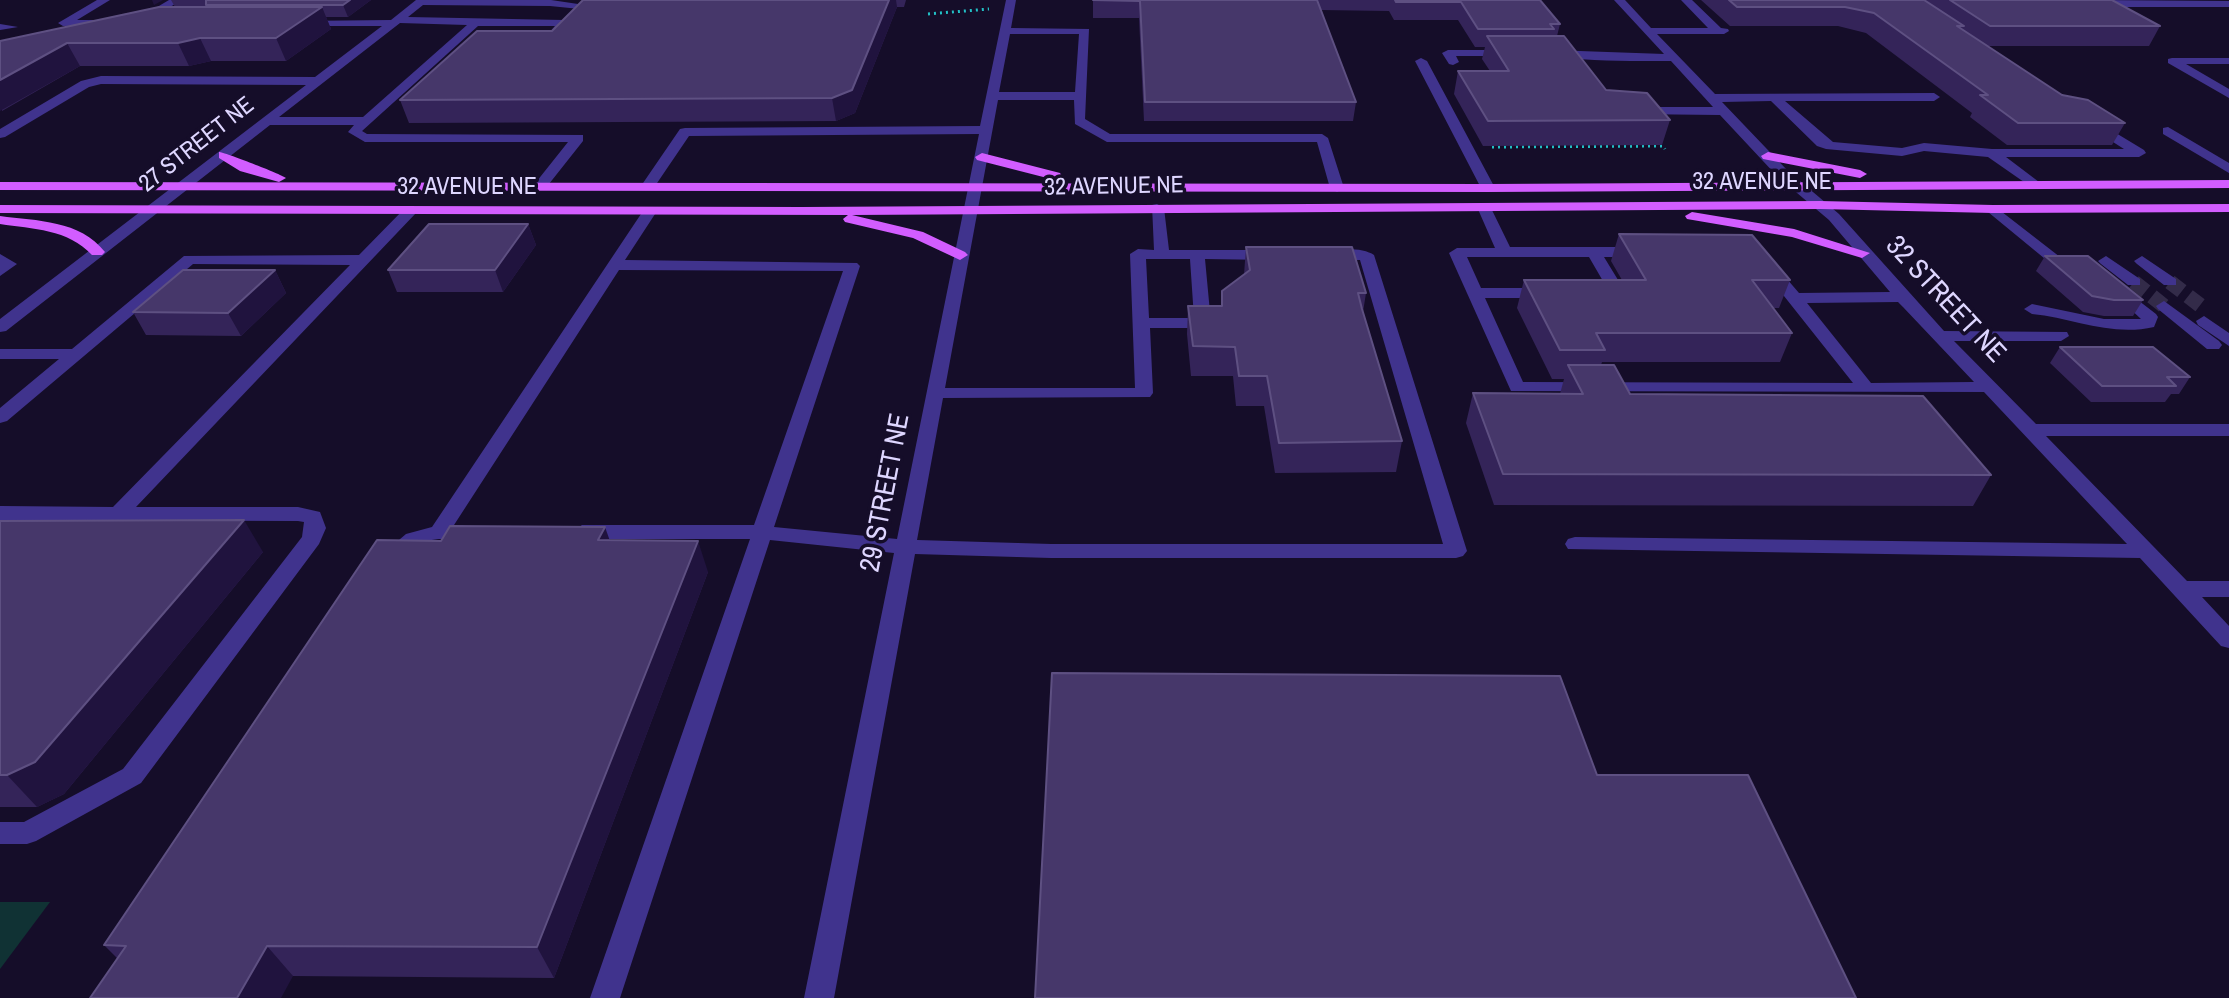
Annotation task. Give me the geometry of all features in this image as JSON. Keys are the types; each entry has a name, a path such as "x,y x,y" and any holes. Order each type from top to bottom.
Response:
{"main road":[{"path":"224,155 261,174 319,186"},
{"path":"1768,156 1823,169 1956,185"},
{"path":"982,157 1019,169 1115,186"},
{"name":"32 AVENUE NE","path":"0,186 1488,188 2229,184"},
{"name":"32 AVENUE NE","path":"0,209 803,211 1820,205 1993,209 2229,208"},
{"path":"1604,206 1715,219 1794,233 1862,253"},
{"path":"803,211 918,235 960,255"},
{"path":"0,220 73,233 91,243 97,252"}],"street":[{"path":"105,0 63,23 167,22"},
{"path":"137,22 177,0"},
{"name":"32 STREET NE","path":"1619,0 1782,173 1801,185 1903,297 2229,640"},
{"path":"1649,31 1721,31 1686,0"},
{"path":"2097,0 2104,4 2229,4"},
{"path":"422,1 550,3 578,8 608,8"},
{"name":"27 STREET NE","path":"0,327 422,1"},
{"name":"29 STREET NE","path":"819,998 960,255 973,210 1010,4"},
{"path":"288,23 456,20 475,23 564,23 541,49"},
{"path":"475,23 354,132 365,138 578,138 540,186"},
{"path":"0,27 13,27"},
{"path":"1006,31 1085,31 1079,121 1107,138 1322,138 1337,188"},
{"path":"1453,62 1448,53 1524,53"},
{"path":"1540,53 1674,58"},
{"path":"1421,61 1488,188"},
{"path":"2229,61 2172,61 2229,94"},
{"path":"0,134 85,84 101,80 319,81"},
{"path":"993,96 1080,96"},
{"path":"1713,98 1934,97"},
{"path":"1774,98 1822,143 1831,146 1902,152 1924,147 1992,153 2139,153 2082,116"},
{"path":"1635,111 1726,111"},
{"path":"266,121 365,121"},
{"path":"648,186 685,132 987,130"},
{"path":"2168,131 2229,169"},
{"path":"1992,153 2034,185"},
{"path":"1484,207 1504,252"},
{"path":"1157,208 1162,254"},
{"path":"1993,209 2055,260"},
{"path":"119,513 411,210"},
{"path":"439,532 650,211"},
{"path":"1474,293 1618,293 1594,252"},
{"path":"1655,252 1457,253 1517,387 1989,387"},
{"path":"555,532 760,532 906,547 1051,551 1456,551 1366,255 1138,254 1144,393 936,393"},
{"path":"1142,323 1203,323 1197,255"},
{"path":"1753,257 1763,260 1866,388"},
{"path":"0,259 9,264 0,271"},
{"path":"0,417 189,259 362,260"},
{"path":"2134,261 2162,282"},
{"path":"605,998 852,266 614,265"},
{"path":"2032,309 2053,310 2110,326 2148,323 2150,317 2100,266 2134,282"},
{"path":"1795,298 1903,297"},
{"path":"2164,306 2221,343"},
{"path":"2221,343 2193,306 2229,328"},
{"path":"1940,336 2061,336"},
{"path":"0,354 76,354"},
{"path":"2030,430 2229,430"},
{"path":"0,513 298,514 313,517 316,528 312,539 132,776 27,833 0,833"},
{"path":"379,572 388,559 413,539 439,532 497,532"},
{"path":"1575,544 2145,551"},
{"path":"2181,589 2229,589"}],"path":[{"path":"928,14 1010,4"},
{"path":"1481,147 1663,146"}],"green space":[{"path":"0,902 50,902 0,969"}],"building":[{"path":"206,0 350,0 343,5 206,5"},
{"path":"583,0 889,0 852,90 832,98 400,100 477,31 552,31"},
{"path":"1093,0 1317,0 1356,102 1145,102 1140,1"},
{"path":"1395,0 1540,0 1560,24 1550,24 1554,29 1478,29 1461,2"},
{"path":"1729,0 1924,0 1964,26 1957,26 2062,95 2088,100 2125,123 2018,123 1980,95 1988,95 1874,13 1845,7 1737,7"},
{"path":"1950,0 2112,0 2160,26 1990,26"},
{"path":"159,7 322,7 276,38 200,38 178,43 67,43 0,80 0,41"},
{"path":"1487,36 1564,36 1606,90 1647,93 1670,120 1488,121 1458,71 1509,71"},
{"path":"429,224 528,224 495,270 388,270"},
{"path":"1619,234 1752,235 1790,280 1752,280 1792,333 1596,333 1605,350 1560,350 1524,280 1646,280"},
{"path":"1246,247 1352,247 1366,293 1358,293 1362,309 1402,441 1279,443 1267,376 1239,376 1235,347 1193,346 1188,306 1222,306 1222,291 1250,270"},
{"path":"2045,256 2088,256 2143,300 2092,296"},
{"path":"183,270 275,270 228,313 133,312"},
{"path":"2060,347 2153,347 2190,377 2167,377 2176,386 2102,386"},
{"path":"1568,365 1614,365 1630,394 1923,396 1991,475 1503,474 1473,393 1583,394"},
{"path":"244,520 35,762 7,775 0,775 0,521"},
{"path":"450,526 605,527 598,540 698,541 537,947 267,946 237,998 90,998 126,946 104,945 377,540 441,541"},
{"path":"1052,673 1560,676 1597,775 1748,775 1856,998 1035,998"}],"tunnel":[{"path":"2134,282 2164,306"},
{"path":"2170,282 2201,306"}]}
